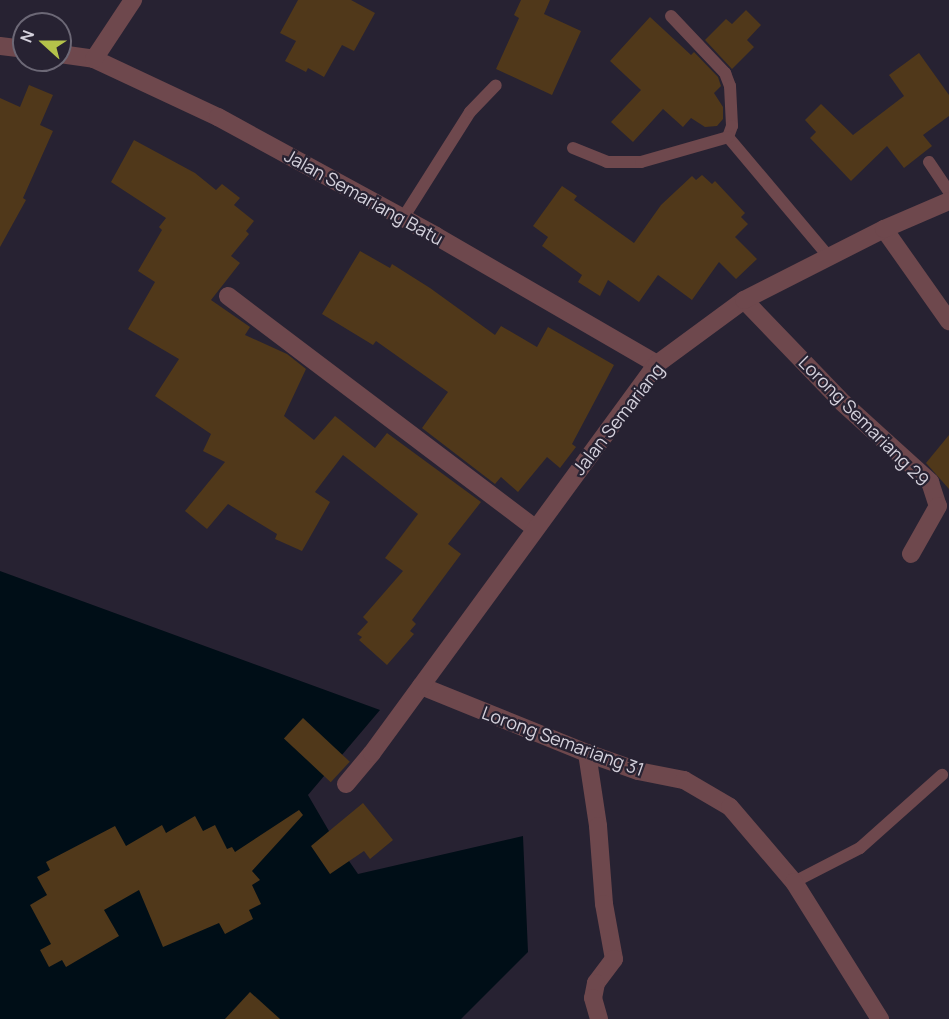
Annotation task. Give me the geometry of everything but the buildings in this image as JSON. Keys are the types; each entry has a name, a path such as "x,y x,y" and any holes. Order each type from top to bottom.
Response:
{"street":[{"path":"94,59 133,0"},
{"name":"Jalan Semariang Batu","path":"72,56 94,59 218,117 403,218 657,364"},
{"name":"Jalan Semariang","path":"346,784 372,753 657,364 744,300 884,230 949,201"},
{"path":"884,230 949,321"},
{"path":"228,296 535,528"},
{"name":"Lorong Semariang 29","path":"744,300 843,403 930,482 938,506 911,554"},
{"name":"Lorong Semariang 31","path":"421,686 587,753 638,771 684,780 730,807 794,882 880,1019"},
{"path":"587,753 598,826 604,904 614,959 596,983 593,998 599,1019"}],"lane":[{"path":"671,16 725,73 730,86 732,126 728,137"},
{"path":"403,218 470,112 496,85"},
{"path":"573,148 607,162 641,162 728,137"},
{"path":"728,137 743,158 829,257"},
{"path":"929,162 949,192"},
{"path":"794,882 860,848 942,775"}],"shaded area":[{"path":"0,571 380,710 308,795 333,838 358,874 523,836 528,952 461,1019 0,1019"}]}
